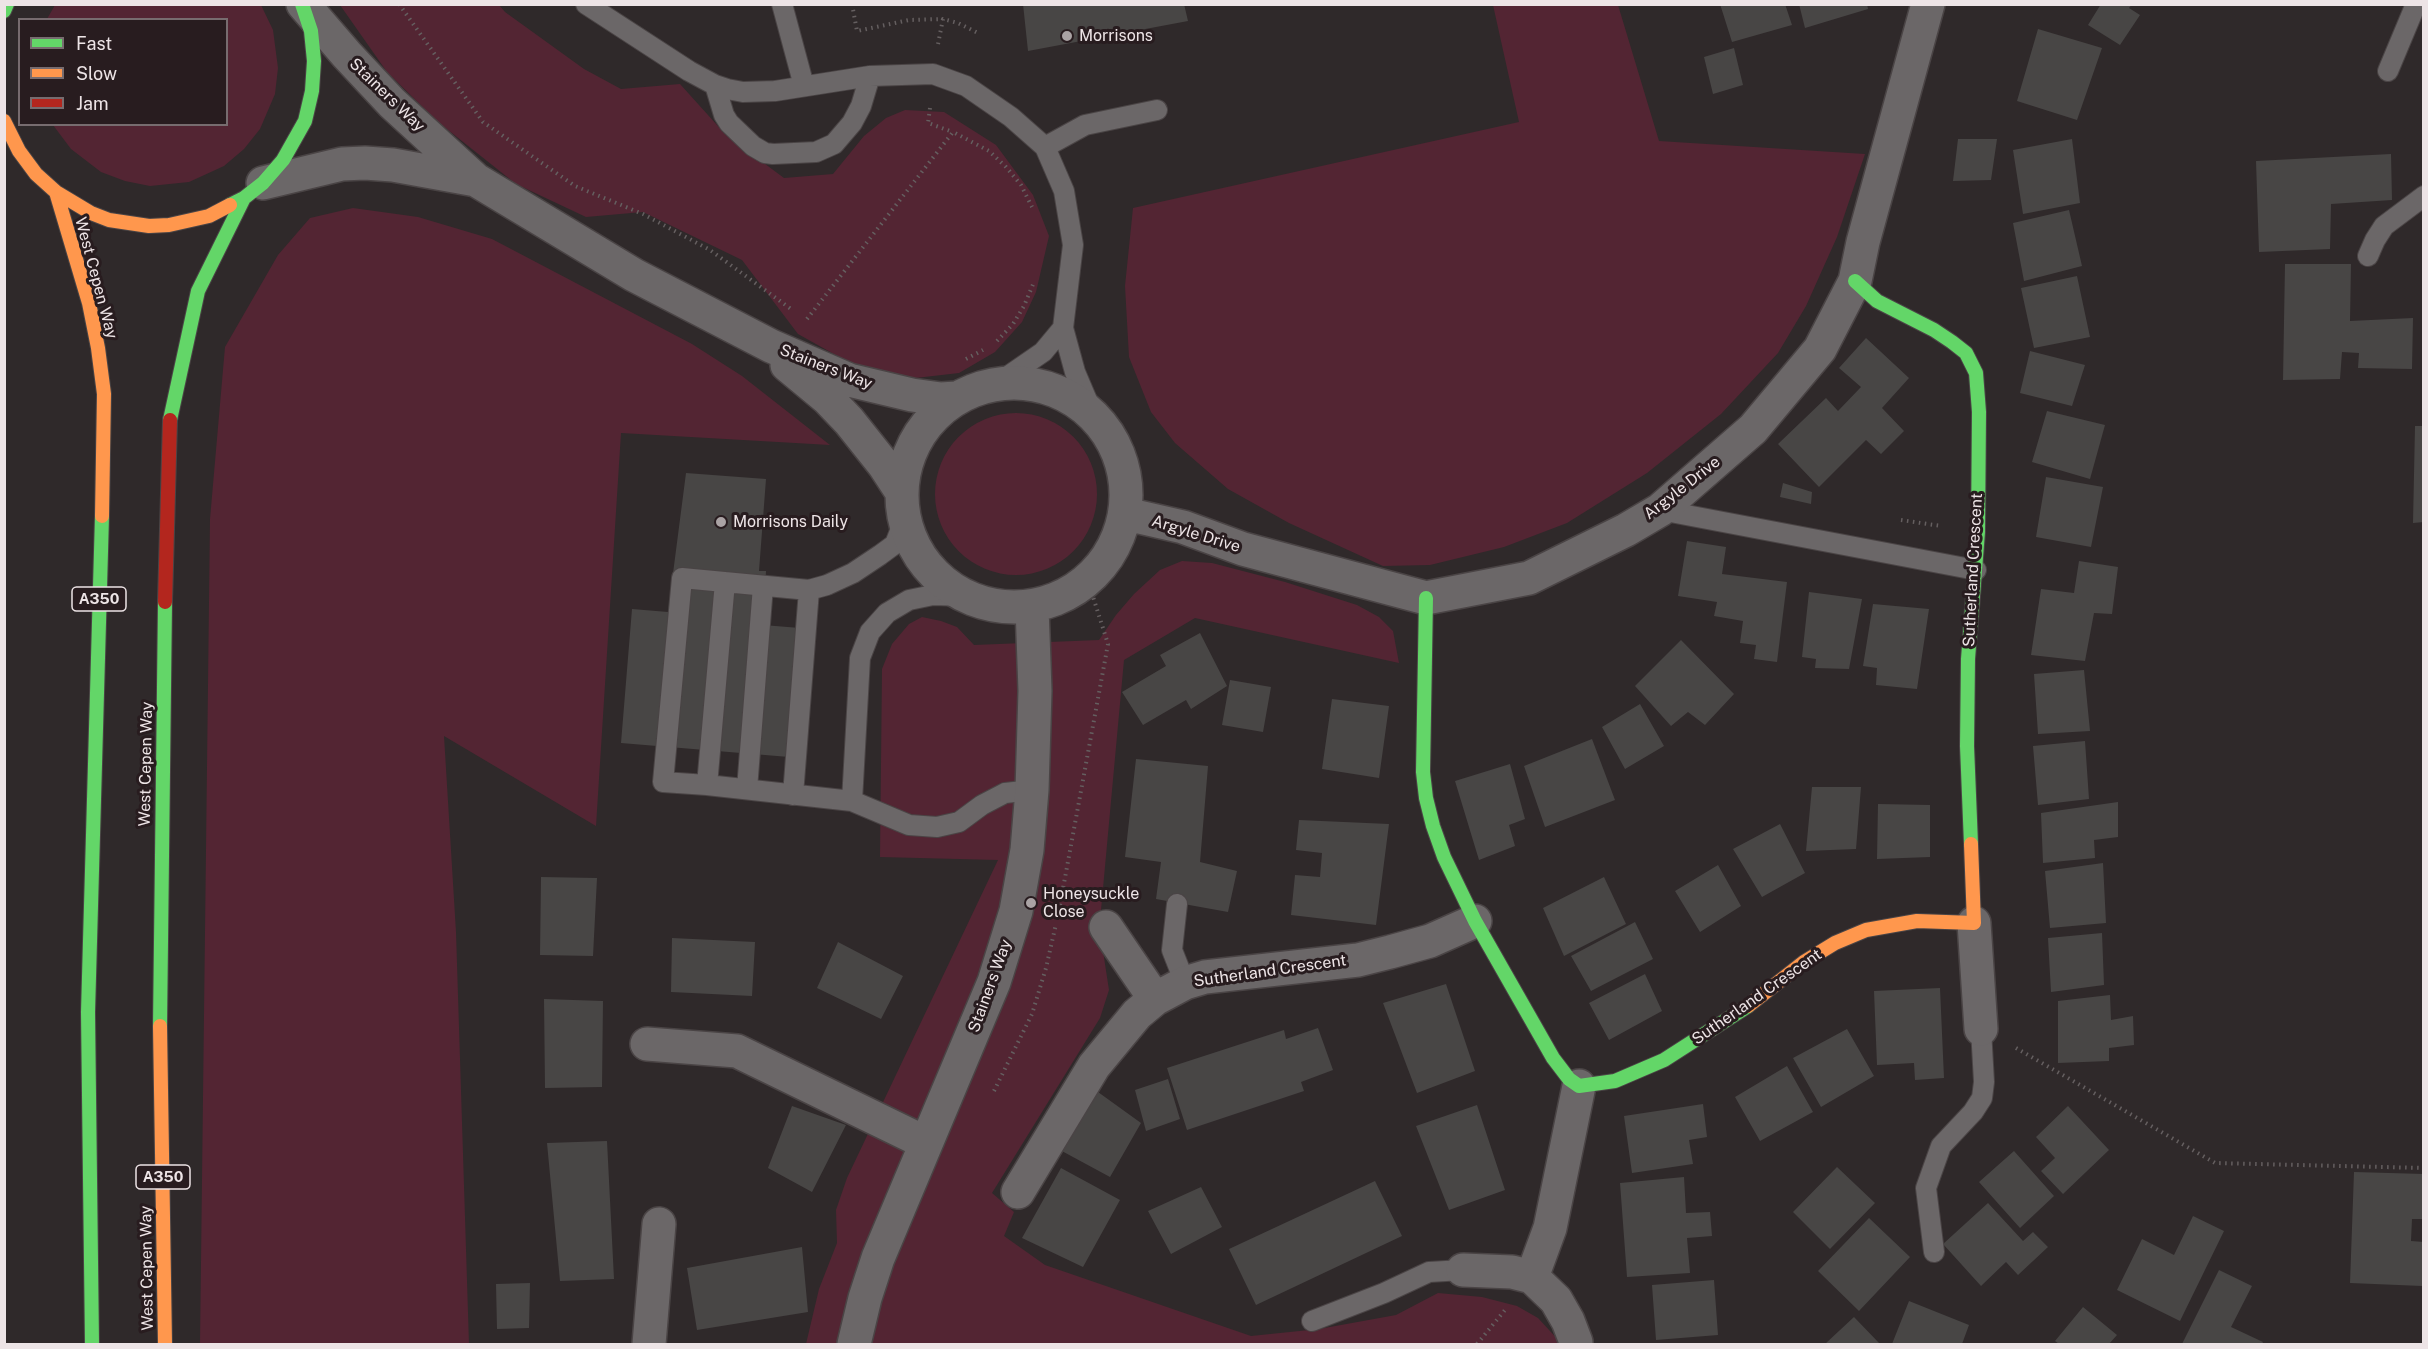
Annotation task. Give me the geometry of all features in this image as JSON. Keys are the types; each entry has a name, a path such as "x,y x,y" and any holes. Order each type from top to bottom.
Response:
{"main road":[{"path":"4,11 7,4"},
{"path":"5,124 27,162 56,192 91,213 109,220 149,226 169,225 208,216 254,190 292,148 305,121 312,91 313,46 303,4"},
{"name":"West Cepen Way","path":"165,1344 160,1010 163,674 169,424 198,291 254,190"},
{"name":"West Cepen Way","path":"56,192 89,303 104,394 104,466 98,603 88,1012 92,1344"},
{"name":"Sutherland Crescent","path":"1579,1086 1615,1081 1664,1060 1744,1009 1804,962 1835,943 1866,930 1917,921 1974,923 1967,746 1968,659 1978,532 1978,390 1972,363 1966,353 1925,325 1877,301 1855,281"},
{"path":"1426,598 1424,772 1426,798 1433,826 1444,856 1475,921 1553,1058 1569,1079 1579,1086"}],"street":[{"name":"Stainers Way","path":"303,4 392,103 445,149 476,180 634,275 757,345 808,380 867,442 902,506 916,552 937,578 964,596 997,607 1032,607 1062,597 1088,581 1113,551 1126,514 1126,477 1114,442 1092,412 1064,393 1032,383 998,383 977,388 957,398 941,399 912,395 849,380 702,312"},
{"name":"Argyle Drive","path":"1126,514 1183,527 1243,549 1426,598 1528,578 1626,530 1660,510 1753,429 1820,349 1855,281 1863,243 1927,5"},
{"name":"Stainers Way","path":"254,190 342,164 365,163 429,170 476,180"},
{"path":"902,506 909,454 928,422 957,398"},
{"name":"Stainers Way","path":"854,1344 878,1258 994,982 1016,911 1027,850 1032,790 1035,691 1032,607"},
{"name":"Sutherland Crescent","path":"1018,1192 1094,1066 1137,1014 1155,999 1185,983 1204,977 1358,960 1430,941 1475,921"},
{"name":"Sutherland Crescent","path":"1974,923 1981,1029"},
{"path":"1106,927 1155,999"},
{"path":"647,1044 737,1051 926,1143"},
{"path":"1532,1277 1550,1228 1579,1086"},
{"path":"649,1344 659,1224"},
{"path":"1463,1270 1512,1272 1532,1277 1556,1300 1568,1321 1576,1343"}],"lane":[{"path":"586,4 689,71 715,85 743,92 775,91 870,76 933,74 966,86 1011,117 1045,147 1064,191 1073,245 1063,328 1076,372 1092,412"},
{"path":"782,4 804,86"},
{"path":"2388,71 2416,4"},
{"path":"715,85 729,123 753,146 765,153 773,154 816,152 834,144 852,123 861,106 870,76"},
{"path":"1045,147 1085,125 1157,110"},
{"path":"2368,256 2384,226 2424,196"},
{"path":"998,383 1043,352 1063,328"},
{"path":"902,506 894,543 853,573 827,585 809,590 682,578 663,782 706,784 852,801 909,825 937,827 959,822 982,805 1005,793 1032,790"},
{"path":"1660,510 1976,570"},
{"path":"706,784 725,582"},
{"path":"747,789 763,586"},
{"path":"793,795 809,590"},
{"path":"852,801 860,658 870,632 887,614 909,600 933,595 964,596"},
{"path":"1177,904 1172,950 1185,983"},
{"path":"1934,1252 1926,1188 1941,1146 1973,1112 1982,1098 1984,1082 1981,1029"},
{"path":"1312,1321 1384,1293 1429,1272 1463,1270"}],"path":[{"path":"399,4 483,122 575,186 643,214 711,250 796,313"},
{"path":"852,4 857,31 909,20 943,19"},
{"path":"812,325 806,320 953,132 972,140 1006,166 1021,185 1033,209"},
{"path":"993,344 1013,324 1024,306 1035,275"},
{"path":"955,362 987,348"},
{"path":"1895,519 1978,532"},
{"path":"1981,1029 2215,1163 2424,1168"}],"shaded area":[{"path":"55,5 261,5 273,30 278,68 275,94 260,129 244,149 224,166 189,182 150,186 125,181 101,172 71,149 54,126 228,126 228,18 48,18"},
{"path":"340,5 499,5 505,12 584,69 621,89 680,84 726,135 784,178 833,174 864,136 886,118 905,110 944,112 996,145 1033,195 1049,236 1036,292 1022,322 995,352 959,373 907,379 850,363 798,334 742,260 643,212 586,217 516,184 438,122 387,72"},
{"path":"1493,5 1618,5 1659,141 1865,154 1837,237 1806,306 1778,353 1721,414 1647,473 1567,523 1504,547 1430,565 1383,566 1289,523 1228,489 1175,443 1151,412 1129,357 1125,286 1133,208 1519,122"},
{"path":"353,208 418,217 492,239 692,344 742,376 830,445 621,433 596,826 444,736 456,932 469,1344 200,1344 210,519 225,347 278,255 310,218"},
{"path":"1016,413 1032,414 1047,419 1074,436 1091,463 1096,478 1096,510 1091,525 1074,552 1047,569 1032,574 1016,575 1000,574 985,569 958,552 941,525 936,510 935,494 936,478 941,463 958,436 985,419 1000,414"},
{"path":"1182,561 1212,563 1285,582 1357,605 1379,617 1393,631 1399,663 1195,618 1124,660 1101,910 1103,951 1109,990 1100,1018 992,1193 1014,1212 1004,1236 1045,1265 1251,1336 1319,1329 1396,1315 1438,1293 1482,1297 1517,1306 1538,1318 1562,1344 806,1344 819,1289 837,1243 836,1210 847,1178 998,860 880,857 882,669 892,644 909,624 922,617 957,627 974,645 1099,640 1134,594 1160,570"}],"building":[{"name":"Morrisons","path":"1023,4 1184,4 1188,21 1028,51"},
{"path":"1720,4 1785,4 1792,25 1732,42"},
{"path":"1799,4 1867,4 1868,9 1805,28"},
{"path":"2101,4 2132,4 2129,8 2140,15 2120,45 2088,25"},
{"path":"2038,29 2102,48 2077,120 2017,101"},
{"path":"1734,48 1743,85 1713,94 1704,57"},
{"path":"1958,139 1997,139 1991,180 1953,181"},
{"path":"2072,139 2080,203 2023,214 2013,150"},
{"path":"2391,154 2392,200 2331,204 2330,249 2259,252 2256,161"},
{"path":"2069,210 2082,266 2024,281 2013,223"},
{"path":"2285,264 2351,264 2350,321 2413,318 2412,369 2358,368 2359,353 2342,352 2340,379 2283,380"},
{"path":"2077,276 2090,337 2034,348 2021,288"},
{"path":"1866,338 1909,378 1882,408 1904,431 1881,454 1866,440 1819,487 1778,444 1826,398 1838,411 1861,387 1839,368"},
{"path":"2030,351 2085,365 2072,406 2020,393"},
{"path":"2047,411 2105,425 2090,479 2032,462"},
{"path":"2415,426 2424,426 2424,522 2413,523"},
{"path":"686,473 766,479 759,571 766,571 763,625 800,628 789,757 621,743 632,609 668,612"},
{"path":"2046,477 2103,487 2091,547 2036,537"},
{"path":"1783,483 1812,492 1811,504 1780,497"},
{"path":"1687,541 1726,547 1722,574 1787,582 1777,662 1754,659 1756,645 1740,643 1743,621 1714,616 1717,602 1678,596"},
{"path":"2079,561 2118,567 2112,614 2094,613 2085,661 2031,655 2041,589 2074,593"},
{"path":"1809,592 1862,599 1849,669 1815,668 1816,659 1802,657"},
{"path":"1873,604 1929,609 1917,689 1876,685 1877,668 1863,666"},
{"path":"1200,633 1227,686 1191,709 1186,700 1143,725 1122,692 1166,666 1160,655"},
{"path":"1681,640 1734,694 1705,725 1688,712 1671,726 1635,686"},
{"path":"2084,670 2090,731 2038,734 2034,674"},
{"path":"1230,680 1271,687 1263,732 1222,725"},
{"path":"1332,699 1389,706 1379,778 1322,769"},
{"path":"1640,704 1664,746 1625,769 1602,727"},
{"path":"1592,739 1615,800 1545,827 1524,766"},
{"path":"2085,741 2089,799 2038,805 2033,746"},
{"path":"1136,759 1208,766 1200,862 1237,871 1228,912 1156,899 1161,862 1125,857"},
{"path":"1510,764 1525,819 1509,825 1515,846 1479,860 1455,781"},
{"path":"1812,787 1861,787 1856,849 1806,851"},
{"path":"2118,802 2118,837 2094,840 2095,858 2043,863 2041,813"},
{"path":"1878,804 1930,805 1930,857 1877,859"},
{"path":"1299,820 1389,824 1376,925 1291,915 1295,875 1320,877 1322,853 1296,850"},
{"path":"1780,824 1805,873 1762,897 1733,849"},
{"path":"2103,863 2106,923 2050,928 2045,871"},
{"path":"1718,865 1741,906 1700,932 1675,891"},
{"path":"541,877 597,878 593,956 540,955"},
{"path":"1604,877 1626,924 1564,956 1543,908"},
{"path":"1635,922 1653,959 1591,991 1571,956"},
{"path":"2102,933 2104,985 2051,992 2048,938"},
{"path":"672,938 755,942 752,996 671,992"},
{"path":"838,942 903,976 881,1019 817,988"},
{"path":"1645,974 1662,1011 1609,1040 1589,1003"},
{"path":"1446,984 1475,1071 1417,1093 1383,1003"},
{"path":"1940,988 1944,1078 1915,1080 1914,1063 1877,1065 1874,991"},
{"path":"2110,995 2111,1020 2133,1016 2134,1045 2109,1048 2109,1061 2058,1063 2058,1001"},
{"path":"544,999 603,1001 602,1087 545,1088"},
{"path":"1318,1028 1333,1070 1301,1082 1304,1091 1187,1130 1167,1068 1284,1030 1286,1039"},
{"path":"1847,1029 1874,1076 1821,1107 1793,1058"},
{"path":"1787,1066 1813,1112 1760,1141 1735,1097"},
{"path":"1168,1079 1180,1119 1146,1131 1135,1090"},
{"path":"1098,1092 1141,1123 1110,1177 1060,1150"},
{"path":"1703,1104 1707,1137 1689,1140 1693,1164 1632,1173 1624,1116"},
{"path":"1477,1105 1505,1190 1449,1210 1416,1126"},
{"path":"792,1106 846,1125 812,1192 768,1168"},
{"path":"2068,1106 2109,1150 2063,1194 2041,1171 2055,1158 2036,1137"},
{"path":"607,1141 614,1279 560,1281 547,1143"},
{"path":"2014,1151 2054,1196 2020,1228 1979,1182"},
{"path":"1837,1167 1875,1203 1830,1249 1793,1212"},
{"path":"1061,1168 1120,1200 1083,1267 1022,1238"},
{"path":"2354,1172 2424,1174 2424,1219 2412,1219 2411,1241 2424,1242 2422,1286 2350,1283"},
{"path":"1684,1177 1686,1213 1710,1212 1712,1236 1687,1238 1690,1273 1627,1277 1620,1183"},
{"path":"1375,1181 1402,1236 1256,1305 1229,1249"},
{"path":"1201,1187 1222,1227 1171,1254 1148,1211"},
{"path":"1988,1203 2023,1241 2033,1232 2048,1247 2018,1275 2006,1262 1981,1286 1943,1244"},
{"path":"2193,1216 2224,1231 2180,1321 2117,1290 2142,1239 2174,1255"},
{"path":"1869,1218 1910,1257 1859,1311 1818,1271"},
{"path":"802,1247 808,1312 697,1330 687,1268"},
{"path":"2219,1270 2252,1286 2231,1327 2263,1342 2262,1344 2182,1344"},
{"path":"1714,1280 1718,1335 1656,1340 1652,1285"},
{"path":"530,1283 529,1328 497,1329 496,1284"},
{"path":"1909,1301 1969,1325 1962,1344 1892,1344"},
{"path":"2083,1307 2117,1335 2109,1344 2059,1344 2055,1341"},
{"path":"1854,1317 1880,1344 1825,1344"}],"traffic: fast":[{"path":"4,11 7,4"},
{"path":"230,205 244,198 263,183 283,160 305,121 312,91 314,61 311,31 302,4"},
{"path":"170,420 198,291 244,198"},
{"path":"1855,281 1877,301 1934,330 1952,342 1966,353 1976,373 1979,412 1978,532 1968,659 1967,746 1971,844"},
{"path":"92,1344 88,1012 102,516"},
{"path":"1426,598 1423,772 1433,826 1444,857 1475,921 1553,1058 1569,1079 1579,1086 1615,1081 1664,1060 1748,1006"},
{"path":"160,1026 165,602"}],"traffic: slow":[{"path":"4,121 19,151 36,174 56,192 91,213 109,220 149,226 169,225 209,216 230,205"},
{"path":"56,192 89,303 98,348 104,394 102,516"},
{"path":"1748,1006 1804,962 1835,943 1866,930 1917,921 1974,923 1971,844"},
{"path":"160,1026 165,1344"}],"traffic: jam":[{"path":"165,602 170,420"}],"place":[{"name":"Morrisons","path":"1067,36"},
{"name":"Morrisons Daily","path":"721,522"},
{"name":"Honeysuckle Close","path":"1031,903"}]}
